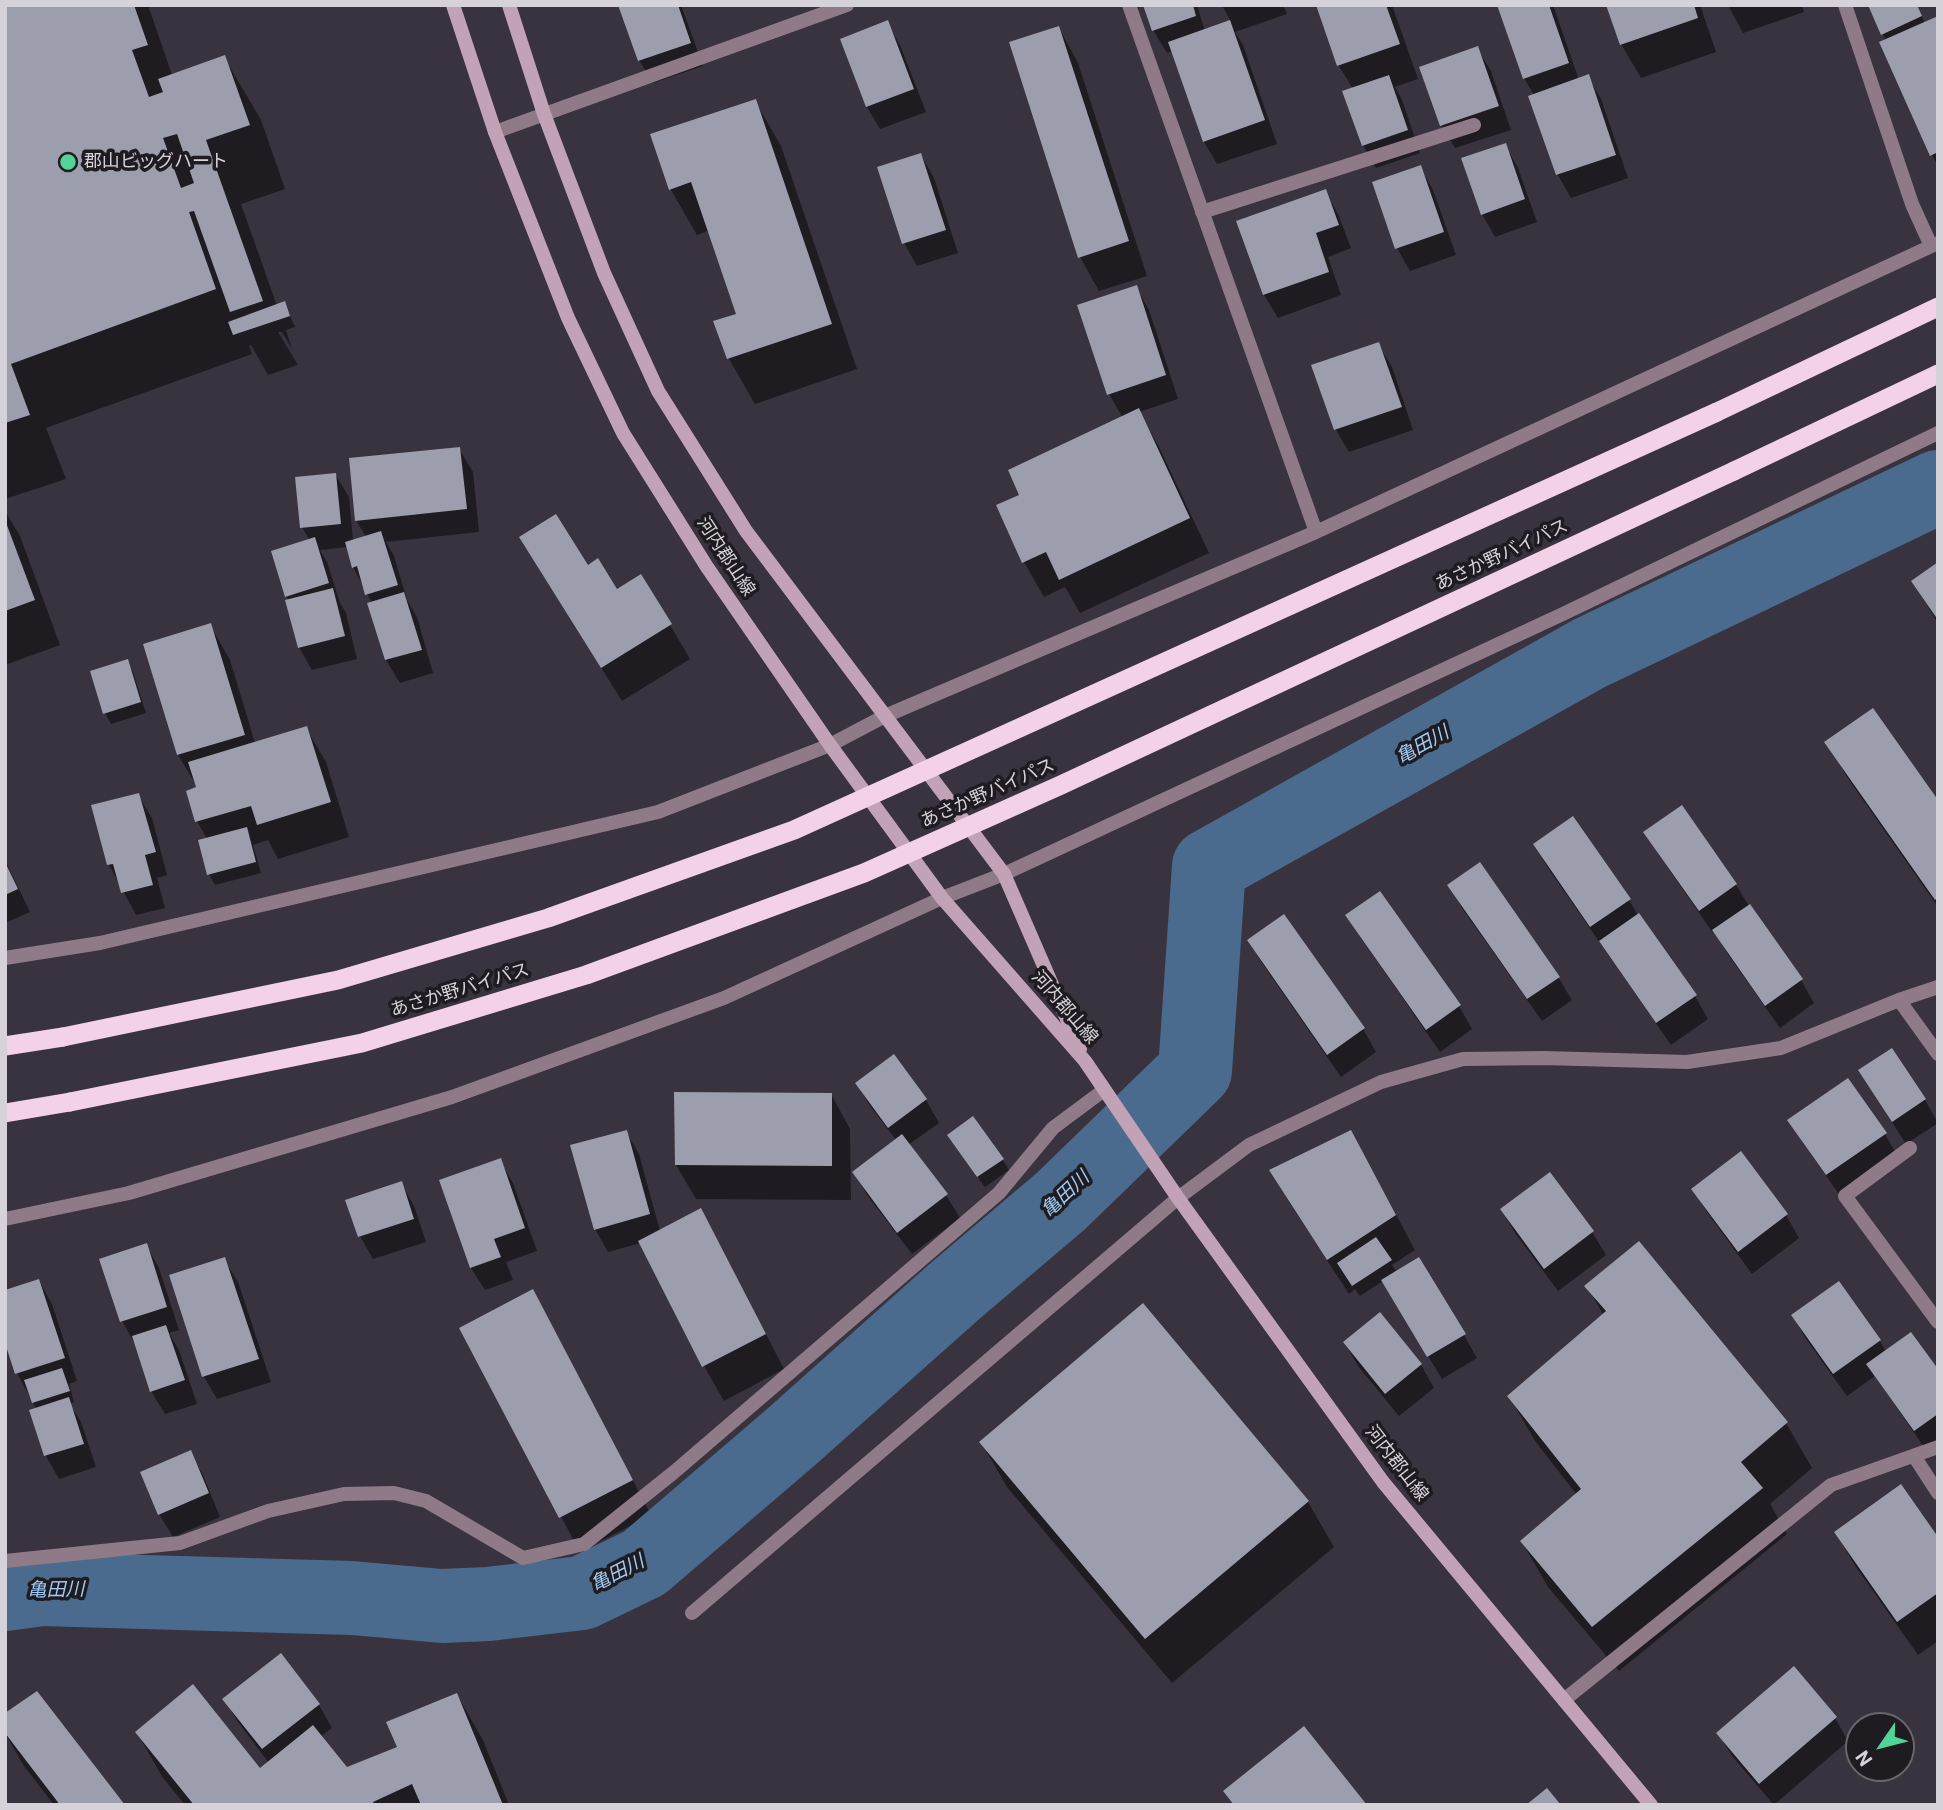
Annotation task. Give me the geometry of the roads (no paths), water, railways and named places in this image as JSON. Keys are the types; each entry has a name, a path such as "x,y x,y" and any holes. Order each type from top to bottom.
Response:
{"highway":[{"path":"5,1046 63,1037 338,980 548,918 794,830 1717,412 1938,307"},
{"name":"あさか野バイパス","path":"5,1113 362,1043 586,975 864,873 1073,779 1938,374"}],"main road":[{"name":"河内郡山線","path":"453,5 495,132 568,318 623,433 707,567 942,898 1085,1061 1178,1198 1383,1482 1651,1805"},
{"name":"河内郡山線","path":"509,5 544,114 604,273 658,391 746,531 1003,874 1085,1061"}],"street":[{"path":"495,132 847,5"},
{"path":"1129,5 1315,532"},
{"path":"5,958 100,943 658,812 831,745 886,716 1315,532 1934,244 1912,204 1845,5"},
{"path":"1202,212 1474,125"},
{"path":"5,1219 129,1193 452,1097 724,999 942,898 1003,874 1565,613 1938,433"},
{"path":"692,1613 1178,1198 1249,1145 1381,1082 1463,1059 1687,1062 1781,1048 1938,987"},
{"path":"1899,1000 1938,1054"},
{"path":"5,1561 180,1543 268,1511 344,1494 394,1493 426,1501 523,1558 584,1544 673,1473 999,1193 1053,1128 1104,1090"},
{"path":"1910,1148 1845,1196 1938,1322"},
{"path":"1564,1700 1830,1485 1938,1447"},
{"path":"1914,1456 1938,1493"}],"waterway":[{"name":"亀田川","path":"5,1594 41,1589 352,1598 442,1606 488,1604 582,1593 644,1563 1061,1201 1195,1071 1209,866 1590,653 1938,487"}],"place":[{"name":"郡山ビッグハート","path":"68,162"}]}
